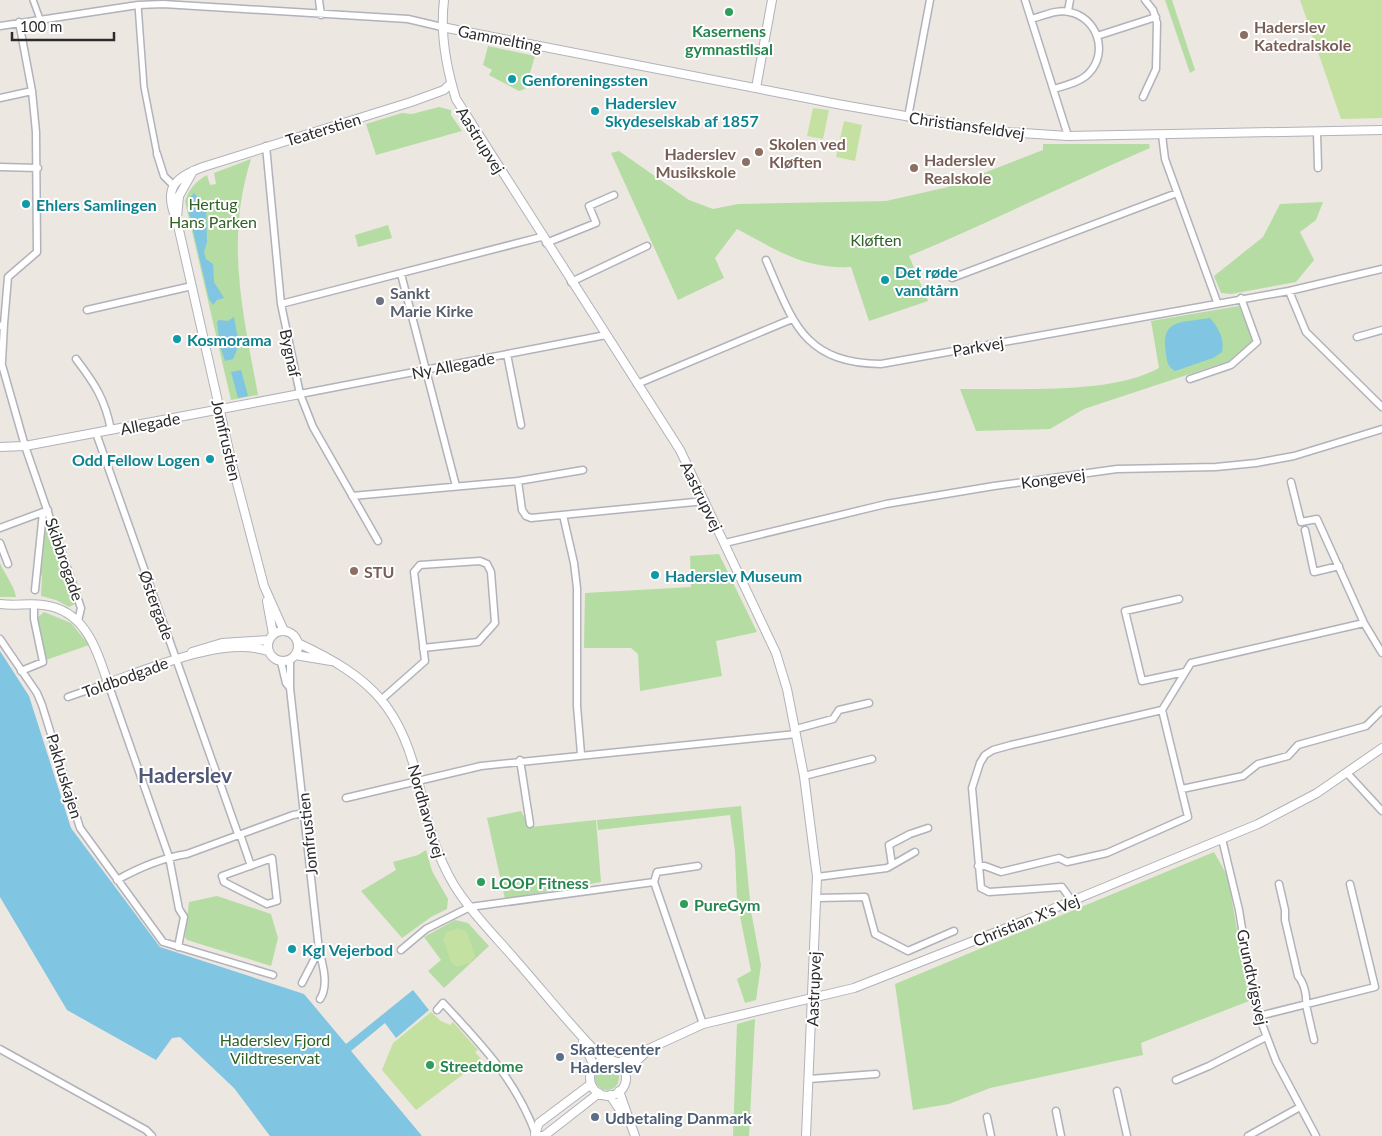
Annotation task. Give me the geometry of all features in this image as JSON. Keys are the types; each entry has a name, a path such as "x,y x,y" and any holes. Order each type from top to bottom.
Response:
{"street":[{"path":"33,0 40,19"},
{"path":"319,0 321,15"},
{"name":"Aastrupvej","path":"444,0 442,27 451,83 456,99 544,240 680,450 776,653 787,689 796,732 804,776 817,878 806,1136"},
{"path":"756,88 772,0"},
{"path":"908,117 930,0"},
{"path":"1025,0 1068,136"},
{"path":"1068,12 1070,0"},
{"path":"1143,97 1156,70 1156,17 1145,0"},
{"name":"Gammelting","path":"0,26 163,2 321,15 408,19 621,63"},
{"path":"138,5 144,87 157,154 164,176 174,185 183,174 193,171"},
{"path":"1031,19 1059,11 1068,12 1084,18 1093,27 1098,36 1098,58 1089,74 1080,80 1054,89"},
{"path":"1098,36 1156,17"},
{"path":"2,366 2,325 8,277 37,252 38,168 32,91 19,22"},
{"name":"Christiansfeldvej","path":"621,63 908,117 991,130 1068,136 1382,130"},
{"name":"Teaterstien","path":"193,171 266,146 411,102 444,90 451,83"},
{"path":"0,98 32,91"},
{"path":"1318,132 1318,168"},
{"path":"1162,135 1165,159 1217,302"},
{"name":"Bygnaf","path":"266,146 281,304 300,394 312,427 378,541"},
{"path":"0,167 38,168"},
{"name":"Jomfrustien","path":"177,221 178,196 193,171"},
{"name":"Jomfrustien","path":"174,185 171,202 266,594 271,637"},
{"path":"952,278 1177,193"},
{"path":"281,304 544,240 596,222 588,206 614,195"},
{"path":"571,282 647,246"},
{"name":"Parkvej","path":"766,260 792,319 802,335 820,349 841,360 880,364 1217,302 1289,291 1382,269"},
{"path":"401,274 456,486"},
{"path":"87,310 192,286"},
{"path":"1289,291 1306,332 1382,407"},
{"path":"1190,378 1231,365 1257,342 1241,298"},
{"path":"637,384 792,319"},
{"path":"1357,337 1382,330"},
{"name":"Ny Allegade","path":"300,394 606,335"},
{"path":"507,354 521,425"},
{"path":"0,358 45,511 0,528"},
{"path":"76,358 102,396 107,407 111,430"},
{"name":"Allegade","path":"0,447 26,446 300,394"},
{"name":"Kongevej","path":"725,542 886,504 994,486 1117,469 1216,467 1256,463 1294,456 1382,429"},
{"name":"Østergade","path":"96,433 179,658 239,834 252,866"},
{"path":"352,496 518,481 583,470"},
{"path":"518,481 522,510 526,516 563,515 705,500"},
{"path":"1291,482 1301,522 1317,519 1364,622 1382,653"},
{"name":"Skibbrogade","path":"35,590 45,511"},
{"name":"Skibbrogade","path":"45,511 81,608 78,621 89,634 108,683"},
{"path":"563,515 574,563 577,588 578,706 582,754"},
{"path":"1305,530 1314,572 1339,566"},
{"path":"0,543 8,564"},
{"path":"382,700 425,661 423,648 414,572 420,565 480,561 487,564 491,572 495,623 478,642 423,648"},
{"name":"Jomfrustien","path":"266,594 284,631"},
{"path":"1179,599 1125,611 1142,681 1185,672"},
{"path":"0,604 34,604 62,610 78,621"},
{"path":"21,670 43,662 34,619 34,604"},
{"path":"978,866 985,866 1001,872 1059,858 1066,862 1107,853 1188,817 1162,710 1191,663 1364,622"},
{"path":"284,631 292,635 298,643 293,658 281,662 273,658 268,651 271,637 284,631"},
{"name":"Toldbodgade","path":"68,697 179,658 206,646 271,637"},
{"name":"Pakhuskajen","path":"0,639 42,705 80,828 163,942 175,946"},
{"name":"Nordhavnsvej","path":"298,643 331,660 361,680 382,700 404,735 433,842 442,864 455,887 580,1036 604,1060"},
{"name":"Toldbodgade","path":"179,658 231,648 253,648 268,651"},
{"name":"Jomfrustien","path":"293,658 290,688 325,992 320,1000"},
{"name":"Nordhavnsvej","path":"293,658 331,660"},
{"name":"Jomfrustien","path":"281,662 286,683 290,688"},
{"path":"108,683 169,857 179,909 184,917 175,946 273,974"},
{"path":"346,798 456,771 520,760 796,732 833,719 839,710 869,703"},
{"path":"1072,901 1067,891 1062,887 989,892 984,890 979,884 972,788 980,763 993,750 1162,710"},
{"path":"1182,789 1243,776 1258,764 1288,756 1298,745 1366,726 1382,710"},
{"name":"Christian X's Vej","path":"618,1063 703,1024 854,988 889,976 1072,901 1258,824 1300,803 1382,748"},
{"path":"804,776 872,759"},
{"path":"520,760 530,824"},
{"path":"1347,773 1382,811"},
{"path":"118,880 136,869 169,857 187,854 239,834 305,813"},
{"path":"892,865 889,845 910,834 928,828"},
{"name":"Grundtvigsvej","path":"1222,839 1239,910 1253,996 1259,1016 1266,1037 1316,1136"},
{"path":"817,878 887,868 916,852"},
{"path":"272,858 277,901 267,904 224,882 222,876 252,866 272,858"},
{"path":"698,866 656,872 654,882 703,1024"},
{"path":"401,950 426,929 470,907 654,882"},
{"path":"1279,884 1298,976 1302,981 1307,999 1306,1005 1314,1040"},
{"path":"1259,1016 1375,987 1350,884"},
{"path":"817,898 865,897 875,934 908,951 954,931"},
{"path":"302,983 319,950"},
{"path":"436,1010 443,1003 497,1062 524,1105 539,1135"},
{"name":"Nordhavnsvej","path":"580,1036 594,1066"},
{"path":"1176,1080 1209,1066 1266,1037"},
{"name":"Christian X's Vej","path":"625,1072 651,1048"},
{"path":"0,1049 146,1130 152,1136"},
{"path":"604,1060 618,1063 625,1072 624,1084 619,1091 610,1095 599,1093 591,1084 590,1074 594,1066 604,1060"},
{"path":"809,1079 876,1074"},
{"path":"539,1135 539,1123 591,1084"},
{"path":"619,1091 635,1136"},
{"path":"1117,1091 1127,1136"},
{"path":"539,1135 599,1093"},
{"path":"610,1095 631,1126"},
{"path":"1248,1136 1300,1107"},
{"path":"1056,1111 1061,1136"},
{"path":"987,1116 991,1136"}],"green space":[{"path":"1165,0 1172,0 1195,70 1190,73"},
{"path":"1300,0 1382,0 1382,118 1341,119"},
{"path":"488,46 535,56 525,89 519,91 489,75 492,70 483,65"},
{"path":"439,107 451,110 451,115 462,131 376,155 366,124 402,113 412,114"},
{"path":"813,108 829,110 823,139 807,136"},
{"path":"844,121 862,125 855,161 836,157"},
{"name":"Kløften","path":"1043,144 1149,144 1150,148 909,256 928,301 869,321 851,267 819,265 791,257 737,229 715,258 724,278 678,300 611,153 619,151 689,200 713,209 738,204 886,201 948,187 1043,150"},
{"name":"Hertug Hans Parken","path":"251,159 243,189 238,248 242,306 258,395 231,400 185,201 191,189 203,177 207,175 210,185 216,184 214,173"},
{"path":"1323,202 1316,220 1300,232 1314,260 1296,282 1231,294 1221,293 1214,276 1263,237 1280,204"},
{"path":"388,225 392,238 358,247 355,235"},
{"path":"1239,306 1252,337 1252,342 1229,361 1084,409 1050,429 976,431 960,389 1062,388 1115,383 1139,377 1159,368 1151,321"},
{"path":"45,525 47,525 75,604 69,607 56,600 41,596 42,576 40,574"},
{"path":"719,554 757,632 716,641 722,676 640,691 638,654 631,648 584,648 585,593 691,587 690,556"},
{"path":"0,563 13,588 16,597 0,597"},
{"path":"44,612 71,623 89,645 46,660 37,618"},
{"path":"741,806 751,911 761,965 756,1000 745,1003 737,979 751,971 737,901 735,851 730,815 598,830 597,820"},
{"path":"521,811 530,827 596,820 601,882 505,899 487,818"},
{"path":"426,850 432,871 448,899 447,909 431,917 402,938 361,891 396,870 393,862 418,855"},
{"path":"1214,852 1228,877 1249,1001 1141,1043 1143,1055 990,1088 949,1104 913,1110 895,984"},
{"path":"217,896 271,914 278,938 271,966 187,940 185,937 189,902"},
{"path":"455,920 468,923 489,946 444,988 428,971 441,960 424,937"},
{"path":"458,928 467,932 475,956 471,962 457,967 451,962 443,939 447,932"},
{"name":"Streetdome","path":"431,1012 441,1021 450,1025 453,1022 478,1050 475,1052 482,1060 416,1110 382,1070 393,1043"},
{"path":"755,1019 749,1136 733,1136 737,1024"},
{"path":"607,1066 615,1070 619,1078 615,1086 607,1090 599,1086 595,1078 599,1070"}],"water":[{"path":"194,193 206,208 207,242 204,252 206,259 213,264 214,282 224,298 217,300 213,305 209,299 188,209 188,200"},
{"path":"234,317 238,338 236,354 233,359 225,361 220,346 217,322 219,320 228,321"},
{"path":"1210,318 1216,325 1223,342 1222,352 1213,358 1175,371 1167,362 1166,334 1175,324"},
{"path":"241,370 248,396 238,398 231,372"},
{"name":"Haderslev Fjord Vildtreservat","path":"0,651 29,696 71,828 160,947 304,994 346,1044 413,990 429,1010 396,1038 385,1023 351,1051 422,1136 270,1136 234,1088 180,1037 172,1038 156,1060 67,1010 0,897"}],"place":[{"name":"Kasernens gymnastilsal","path":"729,12"},
{"name":"Haderslev Katedralskole","path":"1244,35"},
{"name":"Genforeningssten","path":"512,79"},
{"name":"Haderslev Skydeselskab af 1857","path":"595,111"},
{"name":"Skolen ved Kløften","path":"759,152"},
{"name":"Haderslev Musikskole","path":"746,162"},
{"name":"Haderslev Realskole","path":"914,168"},
{"name":"Ehlers Samlingen","path":"26,204"},
{"name":"Det røde vandtårn","path":"885,280"},
{"name":"Sankt Marie Kirke","path":"380,301"},
{"name":"Kosmorama","path":"177,339"},
{"name":"Odd Fellow Logen","path":"210,459"},
{"name":"STU","path":"354,571"},
{"name":"Haderslev Museum","path":"655,575"},
{"name":"LOOP Fitness","path":"481,882"},
{"name":"PureGym","path":"684,904"},
{"name":"Kgl Vejerbod","path":"292,949"},
{"name":"Skattecenter Haderslev","path":"560,1057"},
{"name":"Streetdome","path":"430,1065"},
{"name":"Udbetaling Danmark","path":"595,1117"}],"district":[{"name":"Haderslev","path":"185,774"}]}
